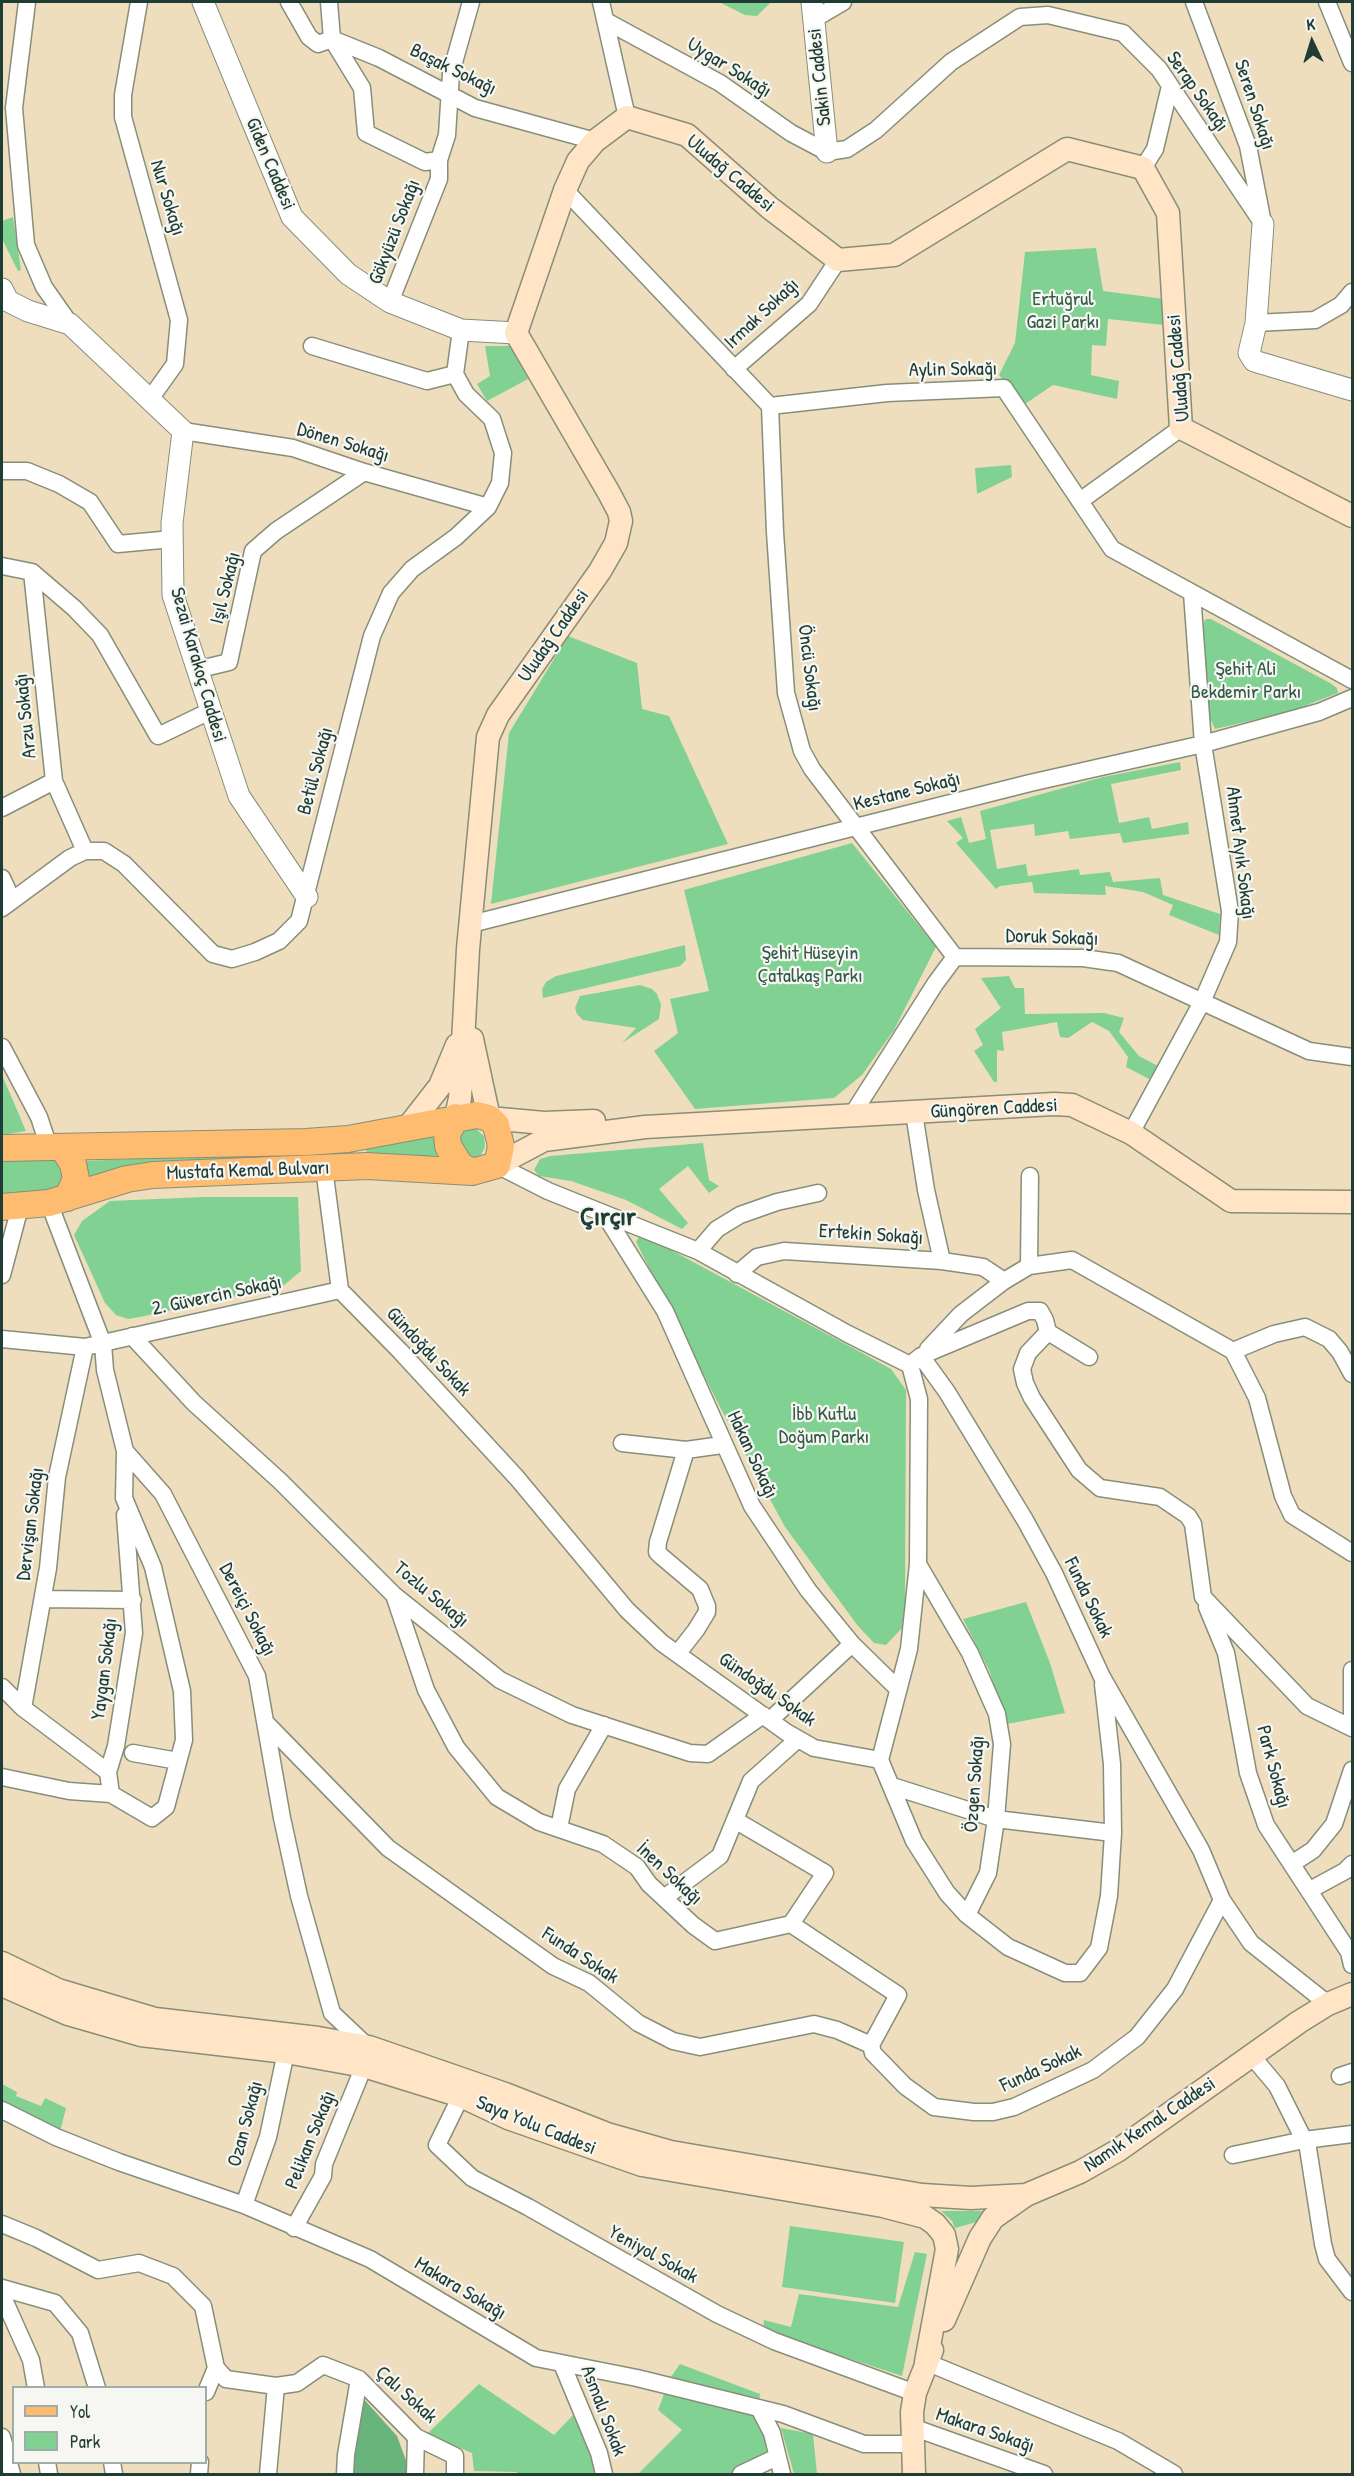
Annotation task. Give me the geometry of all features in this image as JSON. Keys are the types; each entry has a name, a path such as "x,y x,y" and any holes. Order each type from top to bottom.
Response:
{"main road":[{"path":"516,333 565,190 578,161 595,141 627,117"},
{"name":"Uludağ Caddesi","path":"627,117 687,135 770,208 838,260"},
{"path":"838,260 894,255 1067,149 1143,168"},
{"name":"Uludağ Caddesi","path":"1143,168 1168,213 1181,428 1353,516"},
{"name":"Uludağ Caddesi","path":"456,1117 460,1098 471,924 491,726 600,571 616,543 621,521 609,493 516,333"},
{"name":"Uludağ Caddesi","path":"465,1011 489,1118"},
{"name":"Uludağ Caddesi","path":"408,1127 440,1086 455,1051 465,1011"},
{"name":"Güngören Caddesi","path":"497,1165 544,1140 645,1127 1031,1105 1072,1105 1131,1133 1231,1202 1353,1202"},
{"name":"Mustafa Kemal Bulvarı","path":"2,1148 306,1142 348,1139 456,1117 477,1115 489,1118"},
{"path":"456,1117 447,1134 448,1146 460,1165 472,1172"},
{"path":"489,1118 500,1135 501,1156 497,1165"},
{"name":"Güngören Caddesi","path":"489,1118 544,1123 628,1120 645,1127"},
{"path":"56,1147 73,1164 76,1179 58,1201"},
{"name":"Mustafa Kemal Bulvarı","path":"11,1207 58,1201 127,1179 153,1175 400,1166 472,1172 497,1165"},
{"name":"Saya Yolu Caddesi","path":"2,1964 58,1990 155,2019 318,2038 462,2096 519,2122 642,2165 883,2206 925,2217 944,2235 947,2249 926,2362"},
{"name":"Saya Yolu Caddesi","path":"2,1985 68,2014 132,2032 286,2052 366,2057 649,2147 922,2195 971,2198 1026,2195"},
{"name":"Namık Kemal Caddesi","path":"914,2475 912,2435 915,2393 964,2273 986,2227 993,2218 1026,2195 1080,2172 1117,2151 1251,2055 1328,2004 1353,1994"}],"street":[{"path":"27,2 14,108 26,245 44,287 70,324 183,431"},
{"name":"Nur Sokağı","path":"139,2 125,83 123,117 179,321 176,363 150,399"},
{"name":"Giden Caddesi","path":"203,2 292,217 348,274 390,302 461,330 516,333"},
{"name":"Başak Sokağı","path":"290,2 309,37 318,44 332,39 379,58 475,108 595,141"},
{"path":"328,2 332,39 362,88 366,133 425,162 439,160"},
{"name":"Gökyüzü Sokağı","path":"390,302 439,178 439,160 447,135 451,73 471,2"},
{"path":"601,2 627,117"},
{"path":"813,10 843,2"},
{"name":"Seren Sokağı","path":"1194,2 1248,146 1263,224"},
{"path":"1327,2 1353,63"},
{"name":"Sakin Caddesi","path":"813,10 827,152"},
{"name":"Serap Sokağı","path":"827,152 847,149 876,130 951,62 1020,16 1048,15 1123,33 1159,69 1263,224"},
{"name":"Uygar Sokağı","path":"606,21 720,83 791,133 827,152"},
{"path":"1143,168 1155,149 1170,86"},
{"path":"565,190 770,406"},
{"path":"1263,224 1256,323 1249,353 1254,361 1353,390"},
{"name":"Irmak Sokağı","path":"734,369 809,304 838,260"},
{"path":"2,289 8,301 28,311 70,324"},
{"path":"1256,323 1315,320 1341,305 1353,292"},
{"path":"312,346 427,381 454,374 461,330"},
{"name":"Betül Sokağı","path":"85,850 104,851 124,864 213,954 232,959 279,940 299,921 372,636 391,593 412,569 456,537 488,507 500,483 503,453 492,419 466,394 454,374"},
{"name":"Aylin Sokağı","path":"770,406 887,393 1004,388 1112,549 1353,680"},
{"name":"Öncü Sokağı","path":"770,406 775,532 786,693 802,751 812,769 858,826 955,957"},
{"path":"1080,501 1181,428"},
{"name":"Dönen Sokağı","path":"183,431 293,448 364,472 488,507"},
{"name":"Sezai Karakoç Caddesi","path":"183,431 172,539 173,595 239,796 307,897"},
{"path":"2,471 27,471 59,484 90,502 118,544 172,539"},
{"name":"Işıl Sokağı","path":"196,670 229,662 253,551 276,531 364,472"},
{"path":"2,566 32,572 74,608 100,635 158,736 210,711"},
{"name":"Arzu Sokağı","path":"32,572 54,781 85,850"},
{"name":"Ahmet Ayık Sokağı","path":"1131,1133 1202,1002 1228,942 1230,911 1203,744 1192,592"},
{"name":"Kestane Sokağı","path":"471,924 1030,783 1203,744 1319,712 1353,698"},
{"path":"2,808 54,781"},
{"path":"2,878 7,904 70,858 85,850"},
{"path":"852,1115 935,984 955,957"},
{"name":"Doruk Sokağı","path":"955,957 1101,958 1118,963 1309,1052 1353,1058"},
{"path":"2,1047 56,1147"},
{"path":"914,1113 922,1171 942,1261"},
{"path":"497,1165 605,1215 698,1251 737,1274 916,1360 1028,1311 1040,1311 1048,1332 1089,1357"},
{"path":"324,1168 340,1290"},
{"path":"1029,1266 1030,1176"},
{"path":"698,1251 717,1229 740,1215 777,1202 818,1193"},
{"name":"Dereiçi Sokağı","path":"58,1201 103,1344 105,1370 125,1450 163,1494 257,1676 282,1818 299,1896 332,2013 366,2057"},
{"path":"2,1275 11,1207"},
{"name":"Hakan Sokağı","path":"605,1215 665,1311 722,1445 752,1506 779,1549 852,1644 897,1688"},
{"name":"Ertekin Sokağı","path":"737,1274 757,1257 784,1251 942,1261 983,1267 1004,1281"},
{"path":"1102,1677 1112,1764 1113,1833 1109,1896 1099,1948 1080,1973 1065,1973 1008,1947 967,1915 947,1893 914,1841 880,1760 909,1649 918,1564 919,1399 916,1360 961,1314 1004,1281 1029,1266 1072,1260 1233,1351 1257,1398 1283,1496 1292,1515 1353,1553"},
{"name":"2. Güvercin Sokağı","path":"2,1339 85,1347 340,1290"},
{"name":"Gündoğdu Sokak","path":"340,1290 400,1351 517,1478 627,1610 662,1642 767,1718 814,1748 880,1760"},
{"path":"1233,1351 1274,1334 1305,1327 1346,1347 1353,1374"},
{"name":"Park Sokağı","path":"1048,1332 1028,1353 1022,1369 1032,1398 1089,1481 1100,1488 1160,1497 1188,1515 1193,1524 1203,1597 1226,1653 1248,1773 1266,1825 1310,1890 1349,1953 1353,1965"},
{"name":"Tozlu Sokağı","path":"132,1336 194,1403 280,1481 394,1595 500,1680 572,1715 690,1753 708,1754 767,1718"},
{"name":"Dervişan Sokağı","path":"23,1708 43,1599 57,1477 85,1347"},
{"name":"Funda Sokak","path":"266,1723 388,1848 553,1966 589,1983 638,2023 673,2041 700,2047 814,2024 837,2030 871,2045 873,2053 905,2086 934,2107 974,2112 993,2112 1014,2107 1093,2070 1137,2037 1175,1989 1222,1900 1201,1850 1102,1677 1054,1573 1025,1520 959,1411 916,1360"},
{"path":"622,1443 686,1450 722,1445"},
{"name":"Yaygan Sokağı","path":"108,1772 116,1746 133,1644 133,1600 124,1497 125,1450"},
{"path":"678,1653 707,1612 700,1589 657,1552 686,1450"},
{"path":"2,1777 69,1791 111,1794 152,1818 166,1807 184,1740 182,1691 153,1567 124,1497"},
{"name":"Özgen Sokağı","path":"918,1564 970,1653 997,1714 1002,1744 996,1819 988,1872 967,1915"},
{"name":"İnen Sokağı","path":"394,1595 426,1690 456,1748 497,1797 539,1822 603,1844 637,1867 664,1898 715,1941 791,1924"},
{"path":"1203,1597 1307,1707 1353,1728"},
{"path":"43,1599 133,1600"},
{"path":"767,1718 852,1644"},
{"path":"1353,1670 1353,1714"},
{"path":"2,1687 23,1708 108,1772 111,1794"},
{"path":"559,1828 567,1788 604,1725"},
{"path":"664,1898 720,1856 751,1781 798,1739"},
{"path":"133,1753 178,1761"},
{"path":"1293,1863 1313,1850 1334,1824 1353,1770"},
{"path":"892,1786 996,1819 1113,1833"},
{"path":"735,1820 825,1873 791,1924 898,1995 871,2045"},
{"path":"1310,1890 1345,1871 1353,1864"},
{"path":"1222,1900 1251,1943 1328,2004"},
{"name":"Ozan Sokağı","path":"244,2205 268,2137 286,2052"},
{"path":"1251,2055 1277,2086 1307,2142 1327,2259 1353,2292"},
{"name":"Pelikan Sokağı","path":"294,2228 323,2176 324,2164 366,2057"},
{"name":"Yeniyol Sokak","path":"462,2096 437,2145 472,2178 528,2207 717,2314 774,2341 915,2393"},
{"name":"Makara Sokağı","path":"2,2110 56,2137 119,2162 244,2205 370,2259 536,2358 637,2378 759,2408 864,2444 912,2435 1044,2475"},
{"path":"1233,2155 1304,2140 1353,2134"},
{"path":"2,2224 36,2238 98,2270 139,2263 173,2276 203,2306 216,2368 207,2390"},
{"path":"2,2288 55,2303 80,2333 96,2386"},
{"path":"2,2295 31,2360 36,2386"},
{"path":"926,2362 1118,2441 1174,2475"},
{"name":"Asmalı Sokak","path":"562,2364 599,2453 604,2475"},
{"name":"Çalı Sokak","path":"216,2368 226,2379 276,2386 297,2384 323,2365 358,2379 416,2437 455,2456 455,2475"},
{"path":"345,2475 358,2379"},
{"path":"268,2475 276,2386"},
{"path":"759,2408 772,2433 782,2475"},
{"path":"2,2437 12,2475"},
{"path":"415,2475 416,2437"},
{"path":"741,2475 777,2457"}],"green space":[{"path":"719,2 771,2 757,16 745,15"},
{"path":"13,217 21,270 18,271 2,239 2,221"},
{"name":"Ertuğrul Gazi Parkı","path":"1096,248 1103,291 1165,299 1164,325 1108,319 1106,346 1092,345 1091,375 1119,381 1117,399 1053,385 1025,404 999,375 1015,343 1025,252"},
{"path":"485,346 510,346 528,379 487,401 477,384 490,376"},
{"path":"1011,465 1012,477 977,494 975,468"},
{"name":"Şehit Ali Bekdemir Parkı","path":"1206,619 1211,619 1330,683 1337,688 1338,693 1289,712 1215,729 1210,718 1203,623"},
{"path":"568,636 637,663 642,709 669,716 728,844 491,904 509,733"},
{"path":"1180,762 1181,770 1111,784 1119,823 1149,817 1152,829 1188,822 1189,834 1123,843 1120,833 1070,839 1068,831 1035,836 1034,824 990,830 997,869 1026,864 1028,876 1079,869 1080,875 1110,872 1113,882 1160,878 1163,895 1220,914 1219,935 1169,915 1173,905 1143,892 1105,886 1106,895 1034,893 1032,882 1000,886 996,889 956,843 963,838 947,821 961,817 969,843 986,839 980,811 1103,777"},
{"name":"Şehit Hüseyin Çatalkaş Parkı","path":"852,843 936,947 894,1030 862,1075 834,1098 695,1109 654,1051 678,1033 670,999 709,991 684,890"},
{"path":"685,945 686,960 680,966 543,998 542,989 546,982 556,976"},
{"path":"1009,976 1015,988 1024,988 1025,1014 1104,1013 1124,1018 1119,1032 1139,1056 1158,1066 1149,1079 1126,1067 1128,1057 1109,1031 1092,1022 1068,1038 1060,1037 1057,1022 1002,1032 1004,1051 997,1050 997,1082 994,1082 974,1051 983,1045 975,1029 1001,1008 981,978"},
{"path":"640,985 652,989 657,994 661,1005 659,1019 622,1043 636,1028 583,1020 577,1014 575,1008 580,996"},
{"path":"2,1075 26,1131 2,1135"},
{"path":"475,1128 484,1136 485,1147 480,1157 470,1161 452,1138 459,1129"},
{"path":"433,1135 438,1161 367,1157 366,1148"},
{"path":"703,1143 709,1180 719,1186 709,1193 688,1166 659,1189 688,1223 682,1229 626,1200 571,1181 539,1176 534,1170 540,1159 550,1156"},
{"path":"339,1151 339,1157 89,1181 84,1161"},
{"path":"51,1159 63,1163 65,1183 52,1192 2,1196 2,1161"},
{"path":"203,1197 298,1197 301,1271 283,1286 140,1317 128,1319 116,1315 105,1303 74,1235 82,1221 110,1201"},
{"name":"İbb Kutlu Doğum Parkı","path":"639,1237 658,1243 891,1369 906,1390 905,1602 902,1628 886,1645 874,1643 858,1626 785,1527 721,1409 636,1242"},
{"path":"1026,1602 1050,1663 1065,1713 1007,1724 989,1670 963,1619"},
{"path":"2,2084 17,2092 16,2096 41,2106 45,2098 66,2108 59,2136 2,2107"},
{"path":"941,2211 988,2211 980,2221 955,2228 952,2221"},
{"path":"790,2226 904,2242 895,2303 782,2287"},
{"path":"915,2252 927,2254 902,2376 763,2330 764,2320 791,2327 799,2294 898,2307"},
{"path":"680,2364 760,2394 759,2403 668,2381"},
{"path":"479,2384 554,2435 575,2413 593,2455 597,2474 519,2474 474,2471 472,2453 427,2434"},
{"path":"664,2394 757,2415 771,2456 740,2474 638,2474 682,2430 658,2410"},
{"path":"361,2396 397,2436 411,2474 351,2473"},
{"path":"781,2428 813,2434 817,2474 794,2474"}],"district":[{"name":"Çırçır","path":"608,1218"}]}
